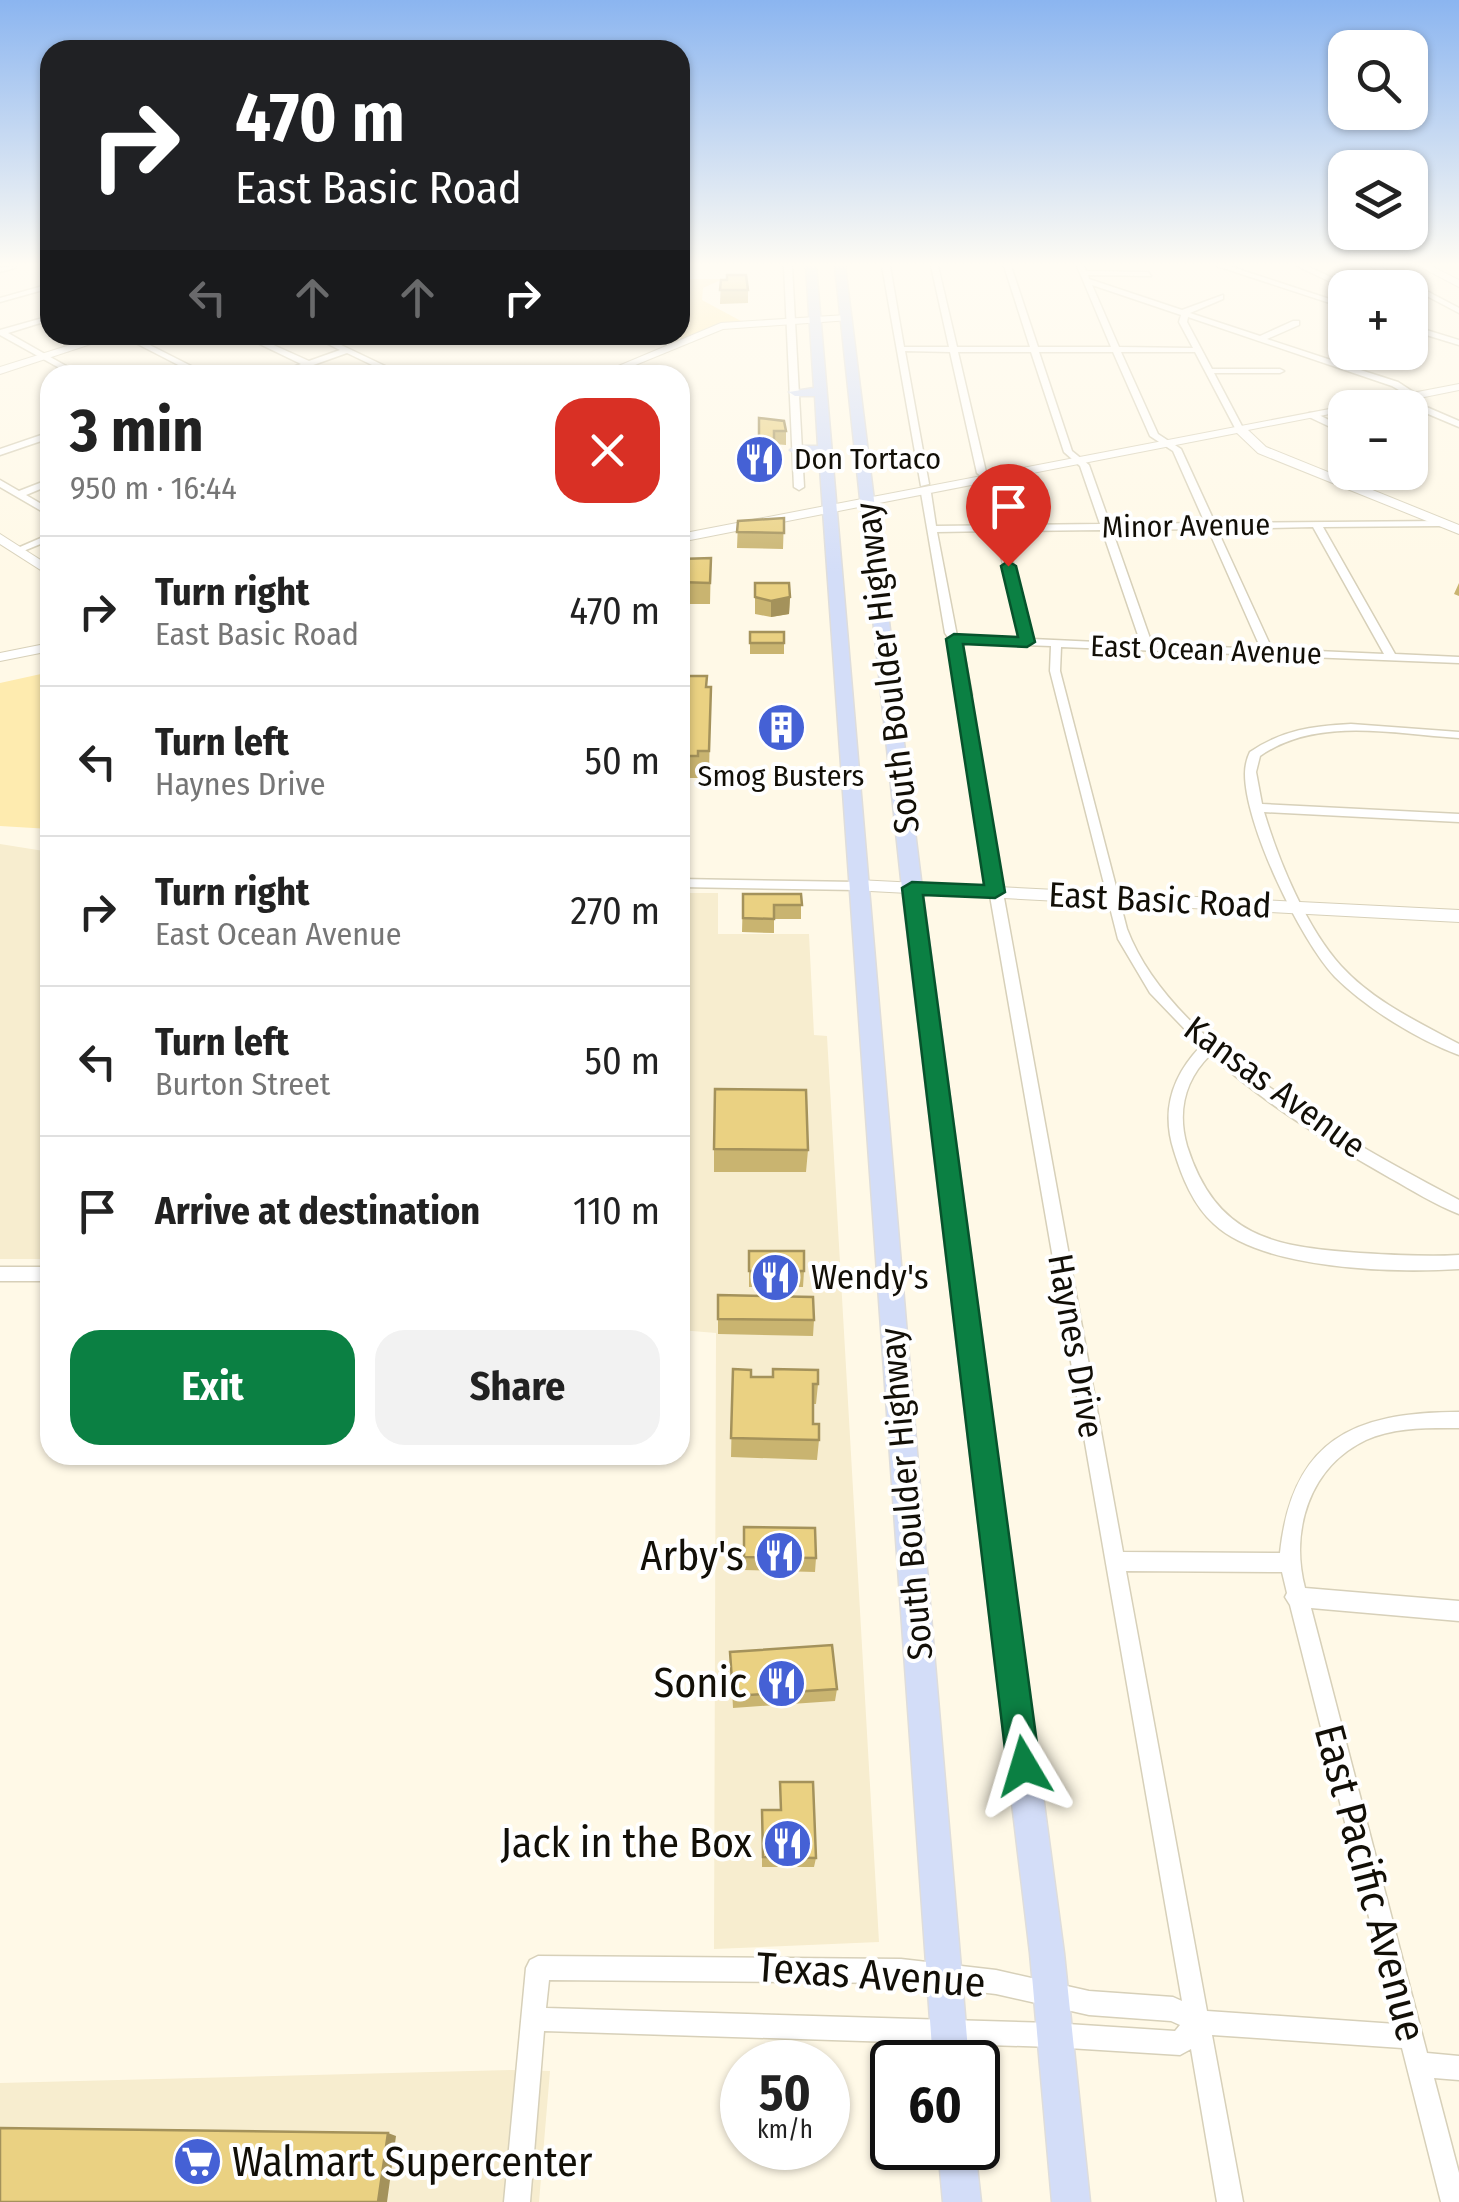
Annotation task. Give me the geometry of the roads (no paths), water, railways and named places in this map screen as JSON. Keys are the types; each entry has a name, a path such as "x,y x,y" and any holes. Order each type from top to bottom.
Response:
{"main road":[{"name":"South Boulder Highway","path":"818,369 950,2040"},
{"name":"South Boulder Highway","path":"852,369 912,888 1050,1993 1071,2202"},
{"path":"795,392 820,392"},
{"path":"797,450 824,450"},
{"path":"960,2170 962,2202"}],"street":[{"path":"794,369 799,487"},
{"name":"Haynes Drive","path":"904,369 1230,2202"},
{"path":"959,369 986,477"},
{"path":"1042,369 1068,452 1078,459 1106,526 1148,647"},
{"path":"1125,369 1154,436 1177,450 1268,652"},
{"path":"1352,370 1402,390"},
{"path":"1280,371 1209,371 1240,428 1262,450 1459,530"},
{"path":"1428,393 1459,387"},
{"path":"1428,411 1459,424"},
{"path":"690,536 1151,441 1166,443 1328,412"},
{"path":"1312,415 1328,423"},
{"path":"0,452 40,438"},
{"path":"0,482 40,507"},
{"path":"20,494 40,486"},
{"path":"690,528 828,506"},
{"name":"Minor Avenue","path":"931,528 1440,523"},
{"path":"1316,524 1391,658"},
{"path":"999,528 1027,642"},
{"path":"0,538 40,565"},
{"path":"18,550 40,541"},
{"name":"East Ocean Avenue","path":"954,639 1459,660"},
{"name":"Kansas Avenue","path":"1056,643 1055,671 1127,946 1155,992 1210,1046 1321,1127 1459,1208"},
{"path":"0,657 40,649"},
{"path":"0,667 40,659"},
{"path":"1459,735 1324,729 1285,733 1268,740 1250,762 1248,780 1299,907 1320,948 1364,995 1459,1050"},
{"path":"1257,808 1459,818"},
{"name":"East Basic Road","path":"690,884 912,888 1459,916"},
{"path":"1210,1046 1179,1084 1173,1120 1188,1178 1223,1225 1254,1244 1291,1254 1429,1264 1459,1262"},
{"path":"0,1274 40,1274"},
{"name":"East Pacific Avenue","path":"1454,2202 1289,1563 1290,1525 1300,1490 1332,1448 1379,1424 1416,1418 1459,1420"},
{"path":"1114,1562 1289,1563"},
{"path":"1295,1597 1459,1610"},
{"name":"Texas Avenue","path":"870,2043 534,2020 538,1968 900,1971 1050,1993 1089,2003 1174,2009 1198,2022 1410,2036"},
{"path":"517,2202 534,2020"},
{"name":"Texas Avenue","path":"1000,2042 1052,2035 1180,2043 1198,2022"},
{"path":"1418,2064 1459,2068"}],"place":[{"name":"Don Tortaco","path":"759,459"},
{"name":"Smog Busters","path":"781,727"},
{"name":"Wendy's","path":"776,1277"},
{"name":"Arby's","path":"779,1556"},
{"name":"Sonic","path":"782,1683"},
{"name":"Jack in the Box","path":"787,1843"},
{"name":"Walmart Supercenter","path":"197,2162"}]}
